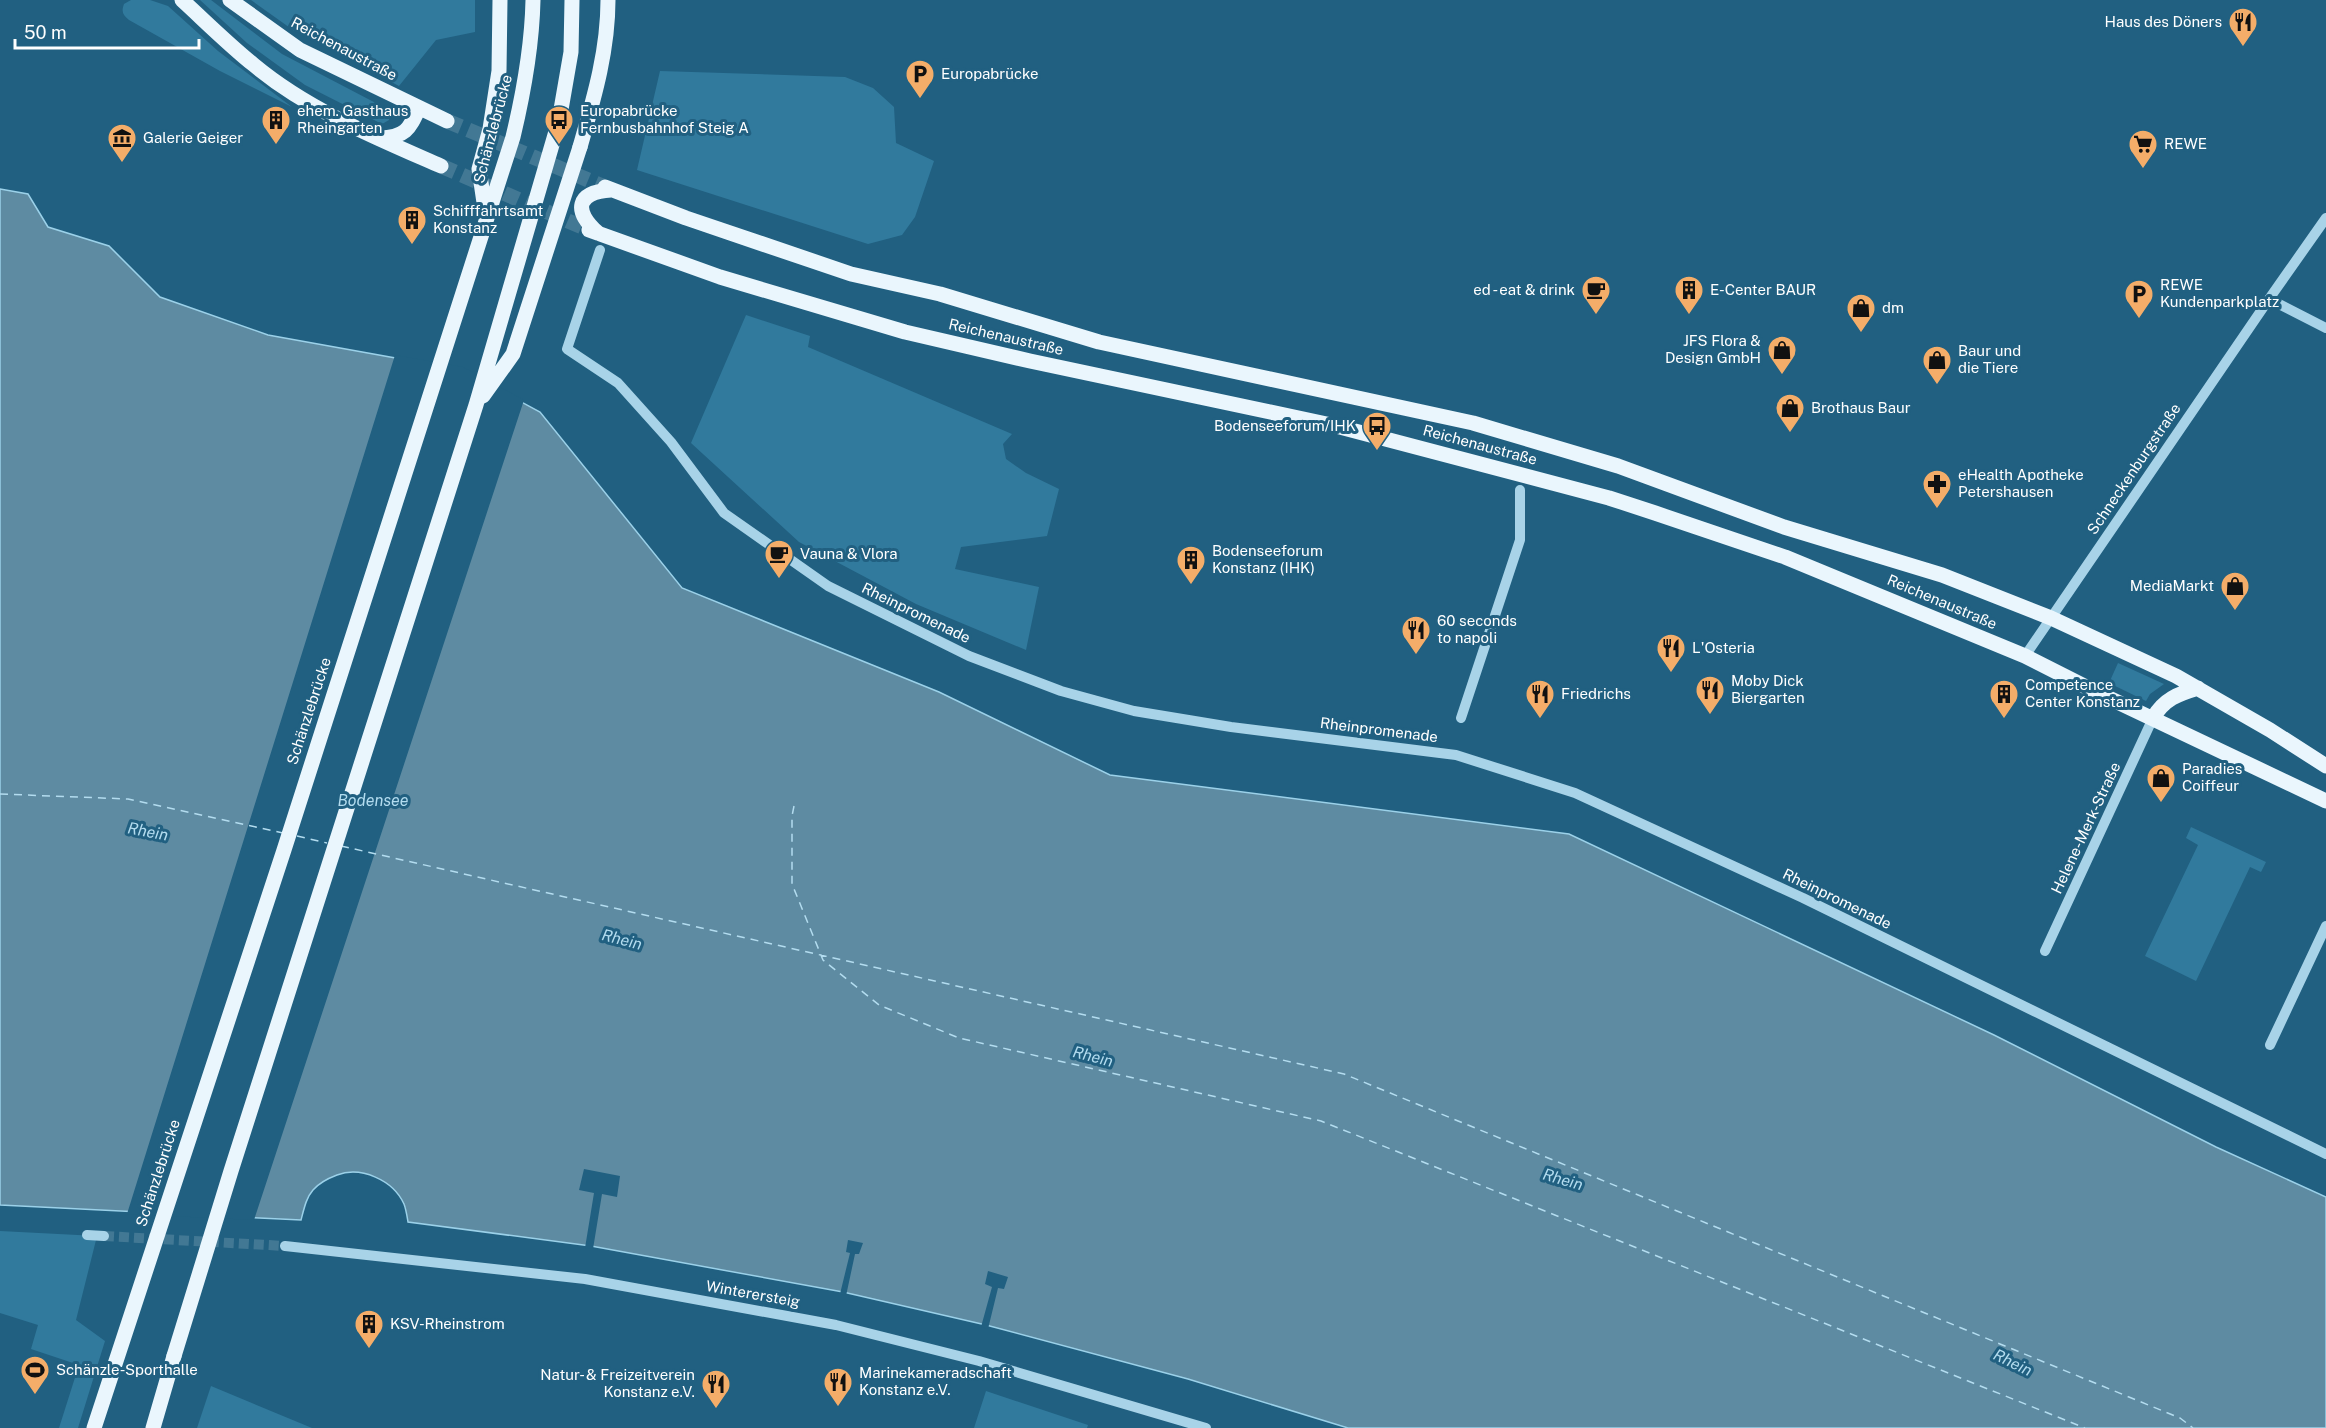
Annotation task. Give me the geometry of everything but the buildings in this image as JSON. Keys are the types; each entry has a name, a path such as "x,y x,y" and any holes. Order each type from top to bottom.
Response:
{"main road":[{"path":"182,0 255,66 288,90 339,118 441,166"},
{"name":"Reichenaustraße","path":"230,0 300,50 447,121"},
{"path":"487,219 479,169 490,129 499,71 500,0"},
{"name":"Schänzlebrücke","path":"94,1428 284,850 513,138 526,81 532,33 533,0"},
{"path":"153,1428 231,1171 476,405 559,121 571,52 572,0"},
{"path":"476,405 513,354 564,201 602,66 608,28 608,0"},
{"path":"380,138 396,137 404,133 412,124 418,108"},
{"name":"Reichenaustraße","path":"2326,766 2198,688 2051,618 1942,575 1784,527 1574,453 1473,423 1398,405 1099,342 940,294 871,280 807,260 608,189 596,191 585,198 582,205 582,215 593,232 720,277 905,332 1336,426 1609,498 1785,557 2025,656 2326,801"},
{"path":"2153,718 2160,706 2175,694 2198,688"}],"street":[{"name":"Schneckenburgstraße","path":"2025,656 2326,219"},
{"name":"Rheinpromenade","path":"600,250 567,349 618,383 671,442 724,513 828,586 848,597 969,656 1061,691 1134,711 1231,727 1456,755 1575,793 1803,898 2326,1154"},
{"path":"2269,299 2326,328"},
{"path":"1461,718 1520,540 1520,490"},
{"name":"Helene-Merk-Straße","path":"2045,951 2153,718"},
{"path":"2270,1045 2326,926"},
{"path":"87,1235 104,1236"},
{"name":"Winterersteig","path":"285,1246 585,1279 836,1325 979,1361 1206,1428"}],"shaded area":[{"path":"131,0 150,0 168,6 218,51 292,107 220,71 129,20 124,15 123,9 124,4"},
{"path":"200,0 211,0 282,54 391,111 389,120 382,124 305,85 247,43"},
{"path":"251,0 475,0 475,32 436,40 399,86 293,30"},
{"path":"660,71 845,77 873,88 894,107 896,143 934,161 915,217 902,235 868,244 637,170"},
{"path":"746,315 810,336 808,347 1012,434 1003,444 1006,459 1026,473 1059,489 1047,536 961,547 955,569 1039,587 1026,650 916,604 799,542 691,443"},
{"path":"2118,663 2164,684 2150,694 2146,701 2109,683"},
{"path":"2191,827 2266,862 2261,872 2250,867 2196,981 2145,956 2198,845 2186,838"},
{"path":"0,1231 97,1236 76,1320 105,1341 78,1428 59,1428 79,1365 31,1349 38,1325 0,1313"},
{"path":"211,1386 312,1428 197,1428"},
{"path":"986,1391 1088,1425 1087,1428 974,1428"}],"water":[{"name":"Bodensee","path":"0,189 28,194 48,227 109,246 160,297 268,335 462,370 540,412 682,588 939,692 1110,775 1569,834 1994,1035 2216,1147 2326,1197 2326,1428 1348,1428 1188,1379 986,1325 843,1292 591,1246 408,1222 405,1206 392,1188 375,1177 356,1172 334,1176 321,1183 309,1197 301,1220 0,1205"}],"pier":[{"path":"395,355 463,367 524,400 254,1220 127,1214"},
{"path":"584,1169 620,1176 617,1197 602,1194 593,1249 585,1248 594,1193 579,1190"},
{"path":"848,1240 863,1243 859,1254 855,1254 846,1296 840,1294 850,1253 846,1252"},
{"path":"988,1271 1008,1277 1004,1289 998,1288 988,1329 981,1327 992,1287 985,1284"}],"ferry route":[{"path":"0,794 128,799 283,833"},
{"path":"794,806 792,884 823,960 879,1005 959,1038 1321,1121 2085,1428"},
{"path":"297,836 327,843"},
{"path":"341,846 1344,1074 2180,1418 2193,1428"}],"tunnel":[{"path":"447,121 605,187"},
{"path":"441,166 589,230"},
{"path":"104,1236 285,1246"}],"place":[{"name":"Haus des Döners","path":"2243,48"},
{"name":"Europabrücke","path":"920,100"},
{"name":"ehem. Gasthaus Rheingarten","path":"276,146"},
{"name":"Europabrücke Fernbusbahnhof Steig A","path":"559,146"},
{"name":"Galerie Geiger","path":"122,164"},
{"name":"REWE","path":"2143,170"},
{"name":"Schifffahrtsamt Konstanz","path":"412,246"},
{"name":"ed - eat & drink","path":"1596,316"},
{"name":"E-Center BAUR","path":"1689,316"},
{"name":"REWE Kundenparkplatz","path":"2139,320"},
{"name":"dm","path":"1861,334"},
{"name":"JFS Flora & Design GmbH","path":"1782,376"},
{"name":"Baur und die Tiere","path":"1937,386"},
{"name":"Brothaus Baur","path":"1790,434"},
{"name":"Bodenseeforum/IHK","path":"1377,452"},
{"name":"eHealth Apotheke Petershausen","path":"1937,510"},
{"name":"Vauna & Vlora","path":"779,580"},
{"name":"Bodenseeforum Konstanz (IHK)","path":"1191,586"},
{"name":"MediaMarkt","path":"2235,612"},
{"name":"60 seconds to napoli","path":"1416,656"},
{"name":"L'Osteria","path":"1671,674"},
{"name":"Moby Dick Biergarten","path":"1710,716"},
{"name":"Friedrichs","path":"1540,720"},
{"name":"Competence Center Konstanz","path":"2004,720"},
{"name":"Paradies Coiffeur","path":"2161,804"},
{"name":"KSV-Rheinstrom","path":"369,1350"},
{"name":"Schänzle-Sporthalle","path":"35,1396"},
{"name":"Marinekameradschaft Konstanz e.V.","path":"838,1408"},
{"name":"Natur- & Freizeitverein Konstanz e.V.","path":"716,1410"}],"water label":[{"name":"Rhein","path":"148,831"},
{"name":"Rhein","path":"622,939"},
{"name":"Rhein","path":"1093,1056"},
{"name":"Rhein","path":"1563,1179"},
{"name":"Rhein","path":"2013,1362"}]}
